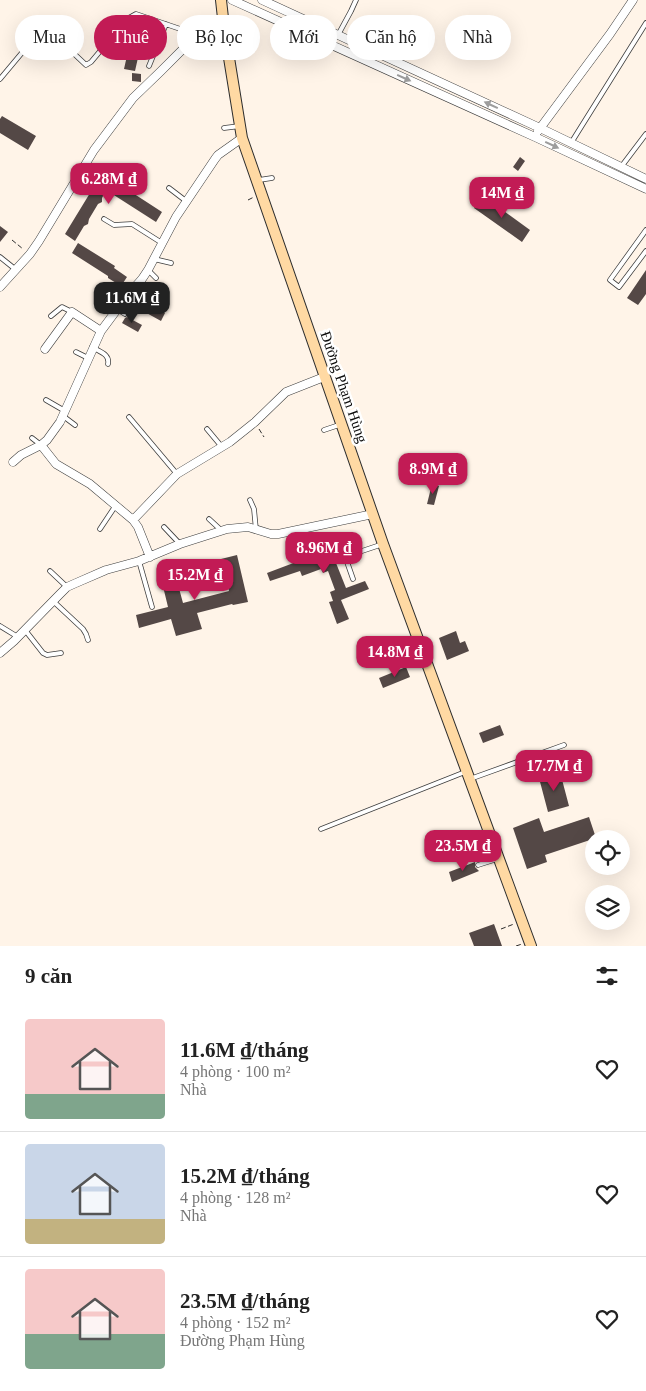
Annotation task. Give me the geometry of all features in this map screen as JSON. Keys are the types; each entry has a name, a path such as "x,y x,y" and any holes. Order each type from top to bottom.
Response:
{"main road":[{"name":"Đường Phạm Hùng","path":"221,0 223,15"},
{"name":"Đường Phạm Hùng","path":"229,60 242,138 383,544 531,946"}],"street":[{"path":"232,0 270,17"},
{"path":"262,0 294,15"},
{"path":"535,137 633,0"},
{"path":"284,15 286,11"},
{"path":"338,35 347,39"},
{"path":"337,47 646,189"},
{"path":"0,287 30,254 94,150 114,122 139,91 177,56"},
{"path":"384,69 387,60"},
{"path":"392,60 646,178"},
{"path":"502,122 507,113"},
{"path":"13,462 41,445 60,422 92,347 101,331 127,296 142,280 176,217 218,155 242,138"},
{"path":"45,349 72,312 101,331"},
{"path":"133,520 177,474 222,447 255,422 286,392 324,377"},
{"path":"41,445 56,464 90,484 133,520 138,527 150,557"},
{"path":"0,653 67,587 106,570 139,561 180,544 239,527 248,527 271,534 301,534 373,514"}],"lane":[{"path":"338,35 356,0"},
{"path":"571,143 646,23"},
{"path":"0,79 41,32 50,32 86,65 94,58"},
{"path":"149,66 151,60"},
{"path":"224,128 240,126"},
{"path":"621,167 646,134"},
{"path":"257,180 272,178"},
{"path":"169,188 186,201"},
{"path":"104,219 114,226 132,224 162,243"},
{"path":"646,230 644,236 610,280 620,287 646,251"},
{"path":"0,257 15,270"},
{"path":"153,259 171,262"},
{"path":"148,270 156,278"},
{"path":"51,316 64,306 72,312"},
{"path":"117,309 125,314"},
{"path":"92,347 108,356 108,364"},
{"path":"76,352 88,358"},
{"path":"46,400 75,425"},
{"path":"129,417 177,474"},
{"path":"324,430 341,424"},
{"path":"207,429 222,447"},
{"path":"32,438 41,445"},
{"path":"250,500 254,509 256,530"},
{"path":"100,529 116,505"},
{"path":"210,519 222,531"},
{"path":"164,526 180,544"},
{"path":"353,579 346,559 347,556 383,544"},
{"path":"139,561 152,607"},
{"path":"50,571 67,587"},
{"path":"53,601 83,629 88,640"},
{"path":"0,626 18,637"},
{"path":"25,630 43,653 61,653"},
{"path":"321,829 469,775 564,745"},
{"path":"478,865 499,858"}],"path":[{"path":"12,240 30,254"},
{"path":"501,929 522,921"}],"building":[{"path":"126,60 137,60 135,71 124,69"},
{"path":"132,73 141,74 141,82 132,81"},
{"path":"2,116 36,136 28,150 0,133 0,119"},
{"path":"520,157 525,161 518,171 513,167"},
{"path":"101,175 162,212 156,222 106,190 102,202 98,204 88,224 84,226 75,241 65,234"},
{"path":"483,196 530,230 522,242 474,208"},
{"path":"0,226 8,232 0,242"},
{"path":"78,243 115,266 114,268 127,277 121,286 72,253"},
{"path":"646,270 646,294 638,305 627,298"},
{"path":"148,303 165,313 161,321 143,311"},
{"path":"127,317 142,325 138,332 122,323"},
{"path":"432,484 439,486 434,505 427,504"},
{"path":"331,534 338,552 332,553 346,588 365,581 369,589 341,600 349,619 337,624 329,602 333,601 330,592 335,590 328,571 323,573 321,569 302,576 300,571 270,581 267,573 312,556 308,543"},
{"path":"237,555 248,602 197,613 202,629 176,636 171,619 139,628 136,615 168,607 160,574 174,570 183,603 229,591 221,559"},
{"path":"456,631 460,643 465,641 469,651 447,660 439,638"},
{"path":"406,667 410,677 383,688 379,678"},
{"path":"500,725 504,735 483,743 479,733"},
{"path":"560,772 569,806 548,812 539,778"},
{"path":"589,817 593,830 585,830 585,842 545,855 547,862 527,869 513,828 539,818 544,832"},
{"path":"475,862 475,867 479,871 452,882 449,872"},
{"path":"494,924 502,946 474,946 469,933"}]}
